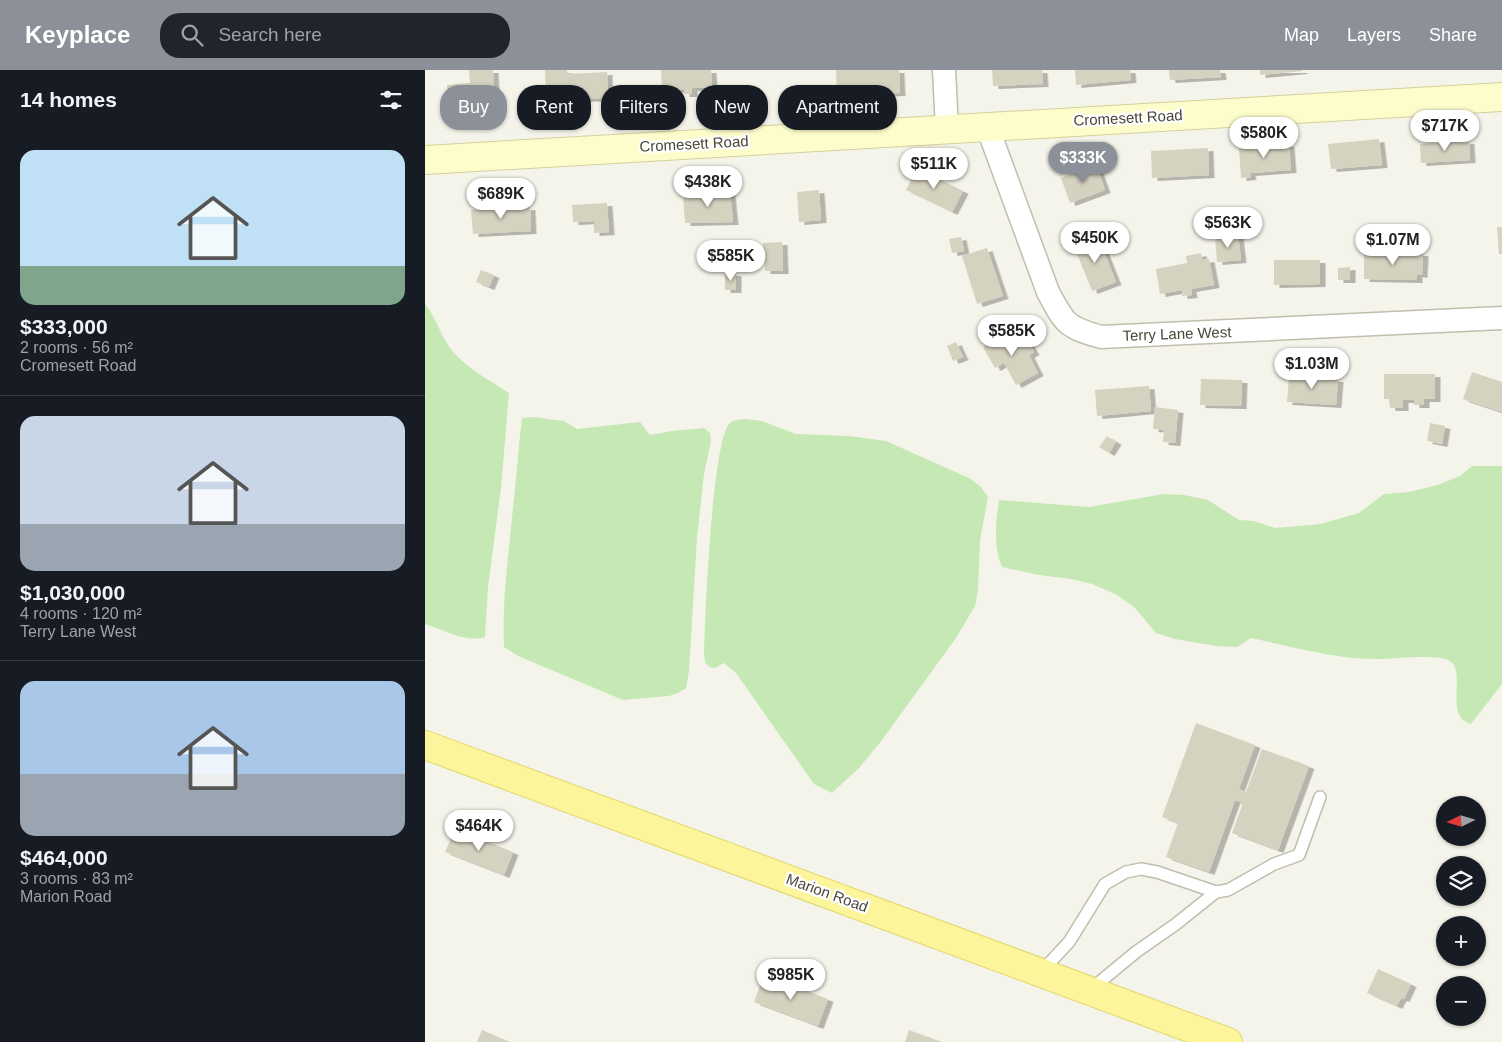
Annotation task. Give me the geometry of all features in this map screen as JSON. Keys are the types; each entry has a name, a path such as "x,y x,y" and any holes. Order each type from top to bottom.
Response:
{"main road":[{"name":"Marion Road","path":"425,745 1228,1042"}],"street":[{"path":"945,70 947,129"},
{"name":"Cromesett Road","path":"425,160 1502,97"},
{"name":"Terry Lane West","path":"987,126 1048,292 1062,318 1076,330 1101,337 1502,318"}],"lane":[{"path":"1041,972 1069,942 1105,884 1126,872 1141,869 1157,872 1216,892 1228,890 1274,864 1299,855 1320,797"},
{"path":"1090,990 1136,952 1176,924 1216,892"}],"green space":[{"path":"425,304 454,353 476,372 509,393 501,488 488,587 485,637 462,637 425,624"},
{"path":"533,417 564,421 577,429 640,422 650,435 704,428 710,433 711,441 704,474 697,538 689,671 686,688 678,693 669,696 623,700 518,656 504,647 506,582 522,418"},
{"path":"735,420 762,421 796,434 849,436 886,441 969,478 981,487 988,497 980,540 978,590 975,606 956,638 882,740 859,768 832,793 814,784 736,673 724,663 715,668 709,667 705,662 708,570 718,461 724,436 730,423"},
{"path":"1472,466 1502,466 1502,684 1471,724 1462,719 1458,713 1456,673 1454,666 1445,659 1408,657 1366,659 1317,652 1251,638 1237,647 1216,646 1175,639 1156,633 1135,608 1117,595 1092,584 1002,567 997,551 996,525 999,500 1089,507 1164,494 1184,495 1208,500 1239,520 1254,521 1275,528 1321,524 1359,513 1384,494 1409,492 1438,485 1460,476"}],"building":[{"path":"469,70 493,70 494,85 447,85 470,83"},
{"path":"545,70 567,70 567,74 607,72 608,85 601,85 601,98 591,99 591,85 546,85"},
{"path":"661,70 711,70 712,85 696,85 696,88 692,88 692,94 686,94 686,85 662,85"},
{"path":"836,70 899,70 900,93 897,93 897,85 837,85"},
{"path":"992,70 1042,70 1043,84 993,86"},
{"path":"1075,70 1130,70 1131,80 1076,85"},
{"path":"1169,70 1220,70 1221,77 1170,80"},
{"path":"1260,70 1302,70 1302,71 1260,75"},
{"path":"1379,139 1382,165 1331,169 1328,144"},
{"path":"1469,141 1470,160 1421,163 1420,144"},
{"path":"1289,144 1291,170 1250,173 1251,177 1241,178 1239,148"},
{"path":"1208,148 1209,175 1152,178 1151,151"},
{"path":"1096,165 1105,190 1070,203 1061,178"},
{"path":"917,168 963,191 952,212 906,190"},
{"path":"819,190 821,220 799,222 797,192"},
{"path":"730,192 733,222 685,223 683,195"},
{"path":"607,203 609,232 594,233 594,221 573,222 572,205"},
{"path":"530,207 531,231 473,234 471,210"},
{"path":"1497,227 1502,227 1502,254 1499,254"},
{"path":"1238,235 1241,260 1217,262 1215,237"},
{"path":"961,237 964,251 952,253 949,239"},
{"path":"1098,237 1116,282 1092,291 1074,246"},
{"path":"782,242 783,271 765,271 763,243"},
{"path":"987,248 1003,296 977,304 962,256"},
{"path":"1364,252 1423,253 1422,275 1417,274 1417,280 1364,279"},
{"path":"1201,253 1202,260 1209,259 1214,285 1191,289 1192,295 1182,296 1182,290 1160,294 1156,269 1187,263 1186,256"},
{"path":"1274,260 1320,260 1320,284 1274,285"},
{"path":"1350,267 1350,280 1338,280 1338,268"},
{"path":"481,270 494,275 489,287 476,282"},
{"path":"725,273 736,273 736,290 725,290"},
{"path":"1014,330 1022,346 1028,342 1034,352 1029,355 1038,373 1016,385 1004,363 995,368 983,347"},
{"path":"956,342 963,357 953,361 947,346"},
{"path":"1472,372 1502,382 1502,412 1463,399"},
{"path":"1384,374 1435,374 1435,399 1424,399 1424,405 1414,405 1414,400 1403,400 1403,408 1390,408 1389,399 1384,399"},
{"path":"1289,376 1338,379 1336,405 1287,402"},
{"path":"1201,379 1242,380 1241,406 1200,405"},
{"path":"1149,386 1151,411 1097,416 1095,390"},
{"path":"1155,407 1178,410 1175,443 1163,442 1164,430 1153,429"},
{"path":"1430,423 1445,426 1442,444 1427,441"},
{"path":"1107,436 1116,442 1109,453 1099,447"},
{"path":"1196,723 1255,745 1239,789 1246,792 1262,749 1309,766 1278,850 1232,833 1243,803 1235,800 1209,872 1166,857 1178,823 1162,817"},
{"path":"455,829 513,852 504,875 445,852"},
{"path":"1378,969 1411,984 1404,999 1401,998 1397,1006 1367,993"},
{"path":"764,975 828,999 818,1026 754,1002"},
{"path":"482,1030 510,1042 477,1042"},
{"path":"909,1030 942,1042 905,1042"}]}
